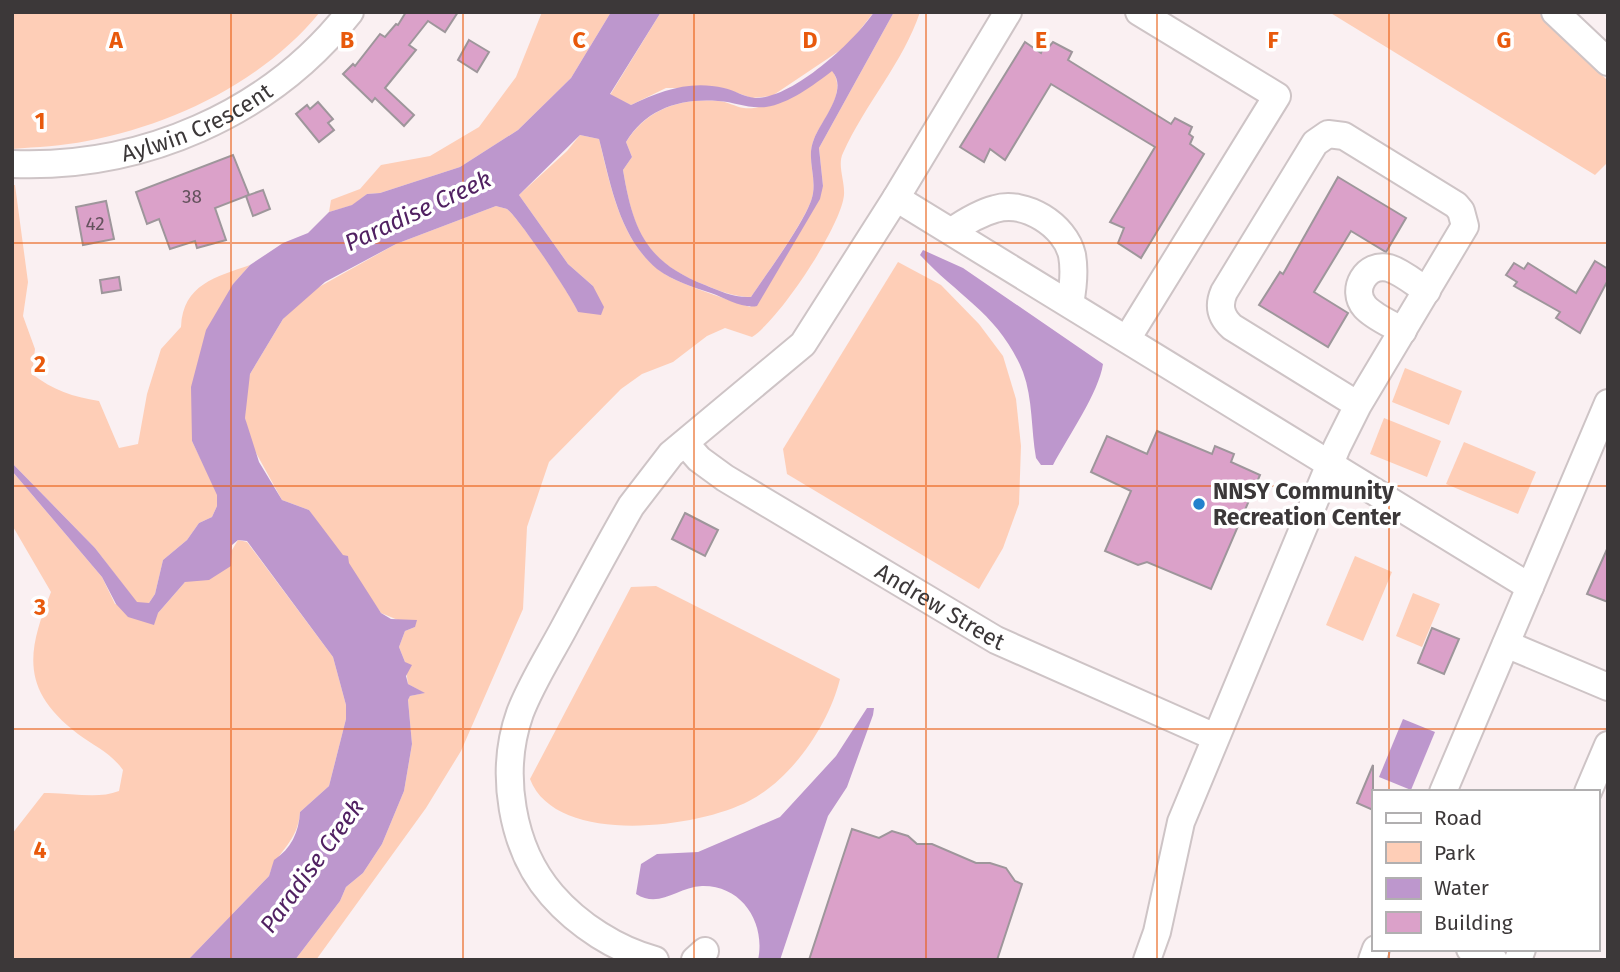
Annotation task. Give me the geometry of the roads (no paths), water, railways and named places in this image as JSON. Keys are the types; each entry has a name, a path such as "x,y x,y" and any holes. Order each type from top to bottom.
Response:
{"street":[{"name":"Aylwin Crescent","path":"12,164 99,160 179,139 253,101 317,50 350,12"},
{"path":"655,960 600,936 568,911 541,882 519,836 513,808 511,758 520,714 631,506 654,474 685,443 803,344 896,198 1008,12"},
{"path":"1127,338 1277,96 1139,12"},
{"path":"1555,12 1608,62"},
{"path":"1147,960 1157,932 1181,822 1331,464 1358,405 1465,226 1461,211 1344,136 1328,134 1321,137 1224,292 1220,307 1222,315 1232,327 1358,405"},
{"path":"896,198 1530,587"},
{"path":"952,231 998,208 1029,210 1055,226 1072,253 1074,284 1070,304"},
{"path":"1403,331 1363,306 1359,290 1365,275 1379,268 1387,268 1427,291"},
{"path":"1444,790 1608,403"},
{"name":"Andrew Street","path":"685,443 699,459 725,478 996,640 1215,737"},
{"path":"1506,644 1608,687"},
{"path":"1589,790 1608,745"},
{"path":"1474,951 1494,960"}],"water":[{"name":"Paradise Creek","path":"611,12 661,12 610,94 631,105 664,91 699,85 724,88 755,98 770,96 821,67 852,38 874,12 894,12 819,148 823,186 820,199 757,306 746,306 690,286 657,269 644,256 625,226 599,139 580,135 519,195 568,264 593,286 604,307 601,315 578,312 557,276 513,215 507,209 496,206 396,244 325,282 283,319 250,374 245,418 259,462 282,500 309,510 343,555 348,556 349,563 381,613 391,619 417,620 415,627 405,631 399,647 405,662 412,665 406,676 408,684 425,693 410,696 408,700 412,744 404,791 382,844 363,873 346,887 340,901 295,960 188,960 269,876 274,860 285,851 293,839 300,812 329,786 346,719 346,705 333,657 247,541 238,540 232,545 231,566 209,580 185,582 158,613 154,625 128,617 116,604 102,577 12,471 12,463 95,548 137,602 149,603 155,594 163,560 187,540 199,523 212,517 217,506 217,495 192,441 191,387 206,330 233,284 250,265 283,243 308,233 329,212 352,205 367,194 380,193 460,167 518,130 571,78","holes":["832,71 836,79 836,96 812,147 814,185 811,201 792,236 751,297 722,292 685,276 656,254 638,227 623,170 632,157 626,142 643,121 665,108 690,102 718,101 766,107 800,93"]},
{"path":"923,250 963,268 1103,364 1096,388 1053,465 1041,465 1036,458 1029,393 1014,352 991,321 920,255"},
{"path":"867,708 874,708 873,715 847,787 828,816 780,960 758,960 760,946 754,920 748,909 729,892 702,886 653,899 636,894 641,864 657,854 698,852 780,817 836,756"},
{"path":"1403,719 1435,732 1411,790 1379,777"}],"place":[{"name":"NNSY Community Recreation Center","path":"1199,504"}]}
